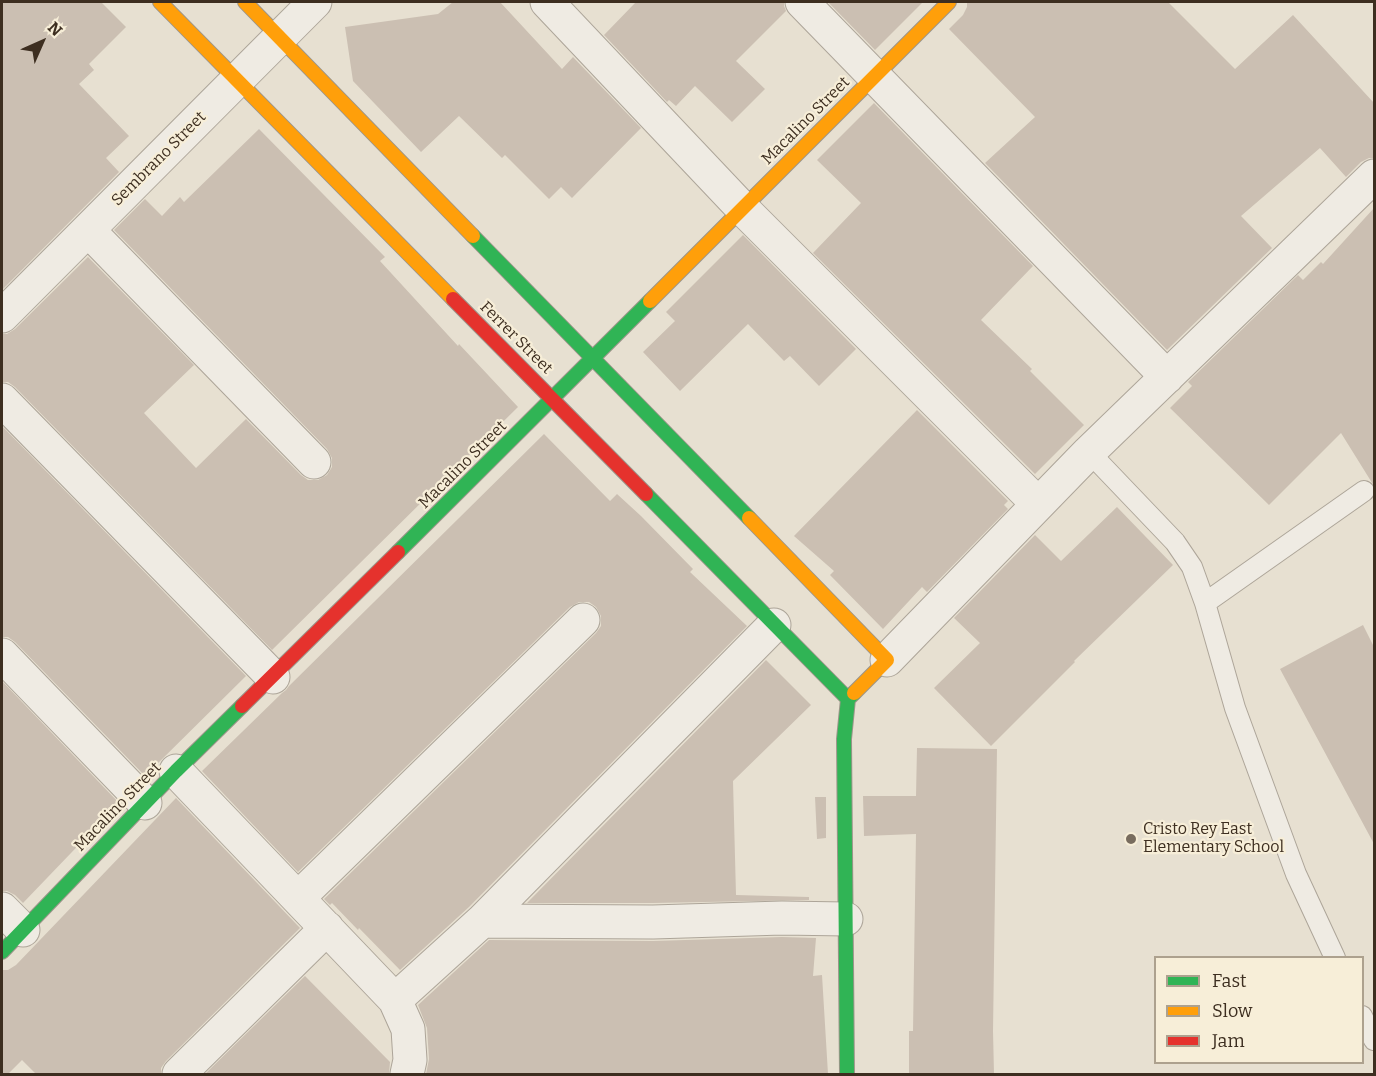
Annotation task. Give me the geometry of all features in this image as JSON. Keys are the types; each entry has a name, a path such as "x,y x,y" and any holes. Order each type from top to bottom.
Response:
{"street":[{"name":"Ferrer Street","path":"160,2 848,699"},
{"path":"245,2 886,660"},
{"name":"Sembrano Street","path":"2,316 315,2"},
{"path":"547,2 742,208 1038,504"},
{"path":"802,2 1167,377"},
{"name":"Macalino Street","path":"9,930 145,803 949,2"},
{"path":"847,1074 844,739 848,699 1089,452 1374,176"},
{"path":"88,230 314,462"},
{"path":"2,399 273,676"},
{"path":"298,898 583,620"},
{"path":"395,1000 482,921 774,625"},
{"path":"2,655 145,803"},
{"path":"176,771 395,1000 408,1029 410,1060 407,1074"},
{"path":"482,921 653,922 782,918 846,920"},
{"path":"179,1074 327,928"}],"lane":[{"path":"1089,452 1175,542 1192,567 1205,603 1235,708 1296,874 1335,956"},
{"path":"1205,603 1364,490"},
{"path":"1364,1020 1374,1040"}],"building":[{"path":"2,2 101,2 126,27 89,64 94,70 79,84 129,136 106,158 119,172 2,290"},
{"path":"453,2 500,2 562,69 573,57 641,128 572,198 561,187 549,199 505,155 502,158 459,116 421,152 353,81 345,27 438,14"},
{"path":"636,2 784,2 786,11 736,61 765,89 732,122 695,86 676,106 669,100 667,102 604,35"},
{"path":"828,2 923,2 875,50"},
{"path":"967,2 1168,2 1235,69 1293,15 1374,103 1374,158 1361,162 1346,177 1320,148 1241,216 1272,248 1167,350 985,163 1035,117 949,29 963,15"},
{"path":"874,103 1033,266 981,320 1032,369 1030,371 1084,425 1035,474 813,253 861,203 817,160"},
{"path":"259,129 385,257 380,261 518,407 272,650 15,387 8,382 2,382 2,334 15,329 88,257 194,365 144,413 196,468 246,419 308,480 318,480 327,475 332,467 332,458 327,449 114,230 145,199 162,216 180,197 184,202"},
{"path":"1374,208 1374,486 1341,433 1269,505 1170,408 1192,386 1188,382 1298,275 1303,280 1321,262 1323,264"},
{"path":"743,235 856,349 819,386 790,356 784,361 748,324 680,391 643,352 675,321 666,312"},
{"path":"917,410 1008,501 1004,505 1008,509 927,592 922,587 883,629 830,575 834,571 794,536"},
{"path":"2,426 246,676 145,776 15,642 8,637 2,637"},
{"path":"544,434 610,501 617,494 641,516 693,569 690,572 747,626 469,907 400,970 359,928 358,930 332,903 330,905 324,899 596,633 601,626 601,616 596,607 589,602 579,602 570,607 298,872 202,771"},
{"path":"1117,507 1173,565 991,746 934,688 980,643 954,618 1035,535 1061,561"},
{"path":"1363,625 1374,647 1374,844 1280,669"},
{"path":"766,660 811,705 733,781 736,895 809,897 809,900 527,903"},
{"path":"2,681 119,803 23,903 15,895 2,891"},
{"path":"917,748 997,749 994,1074 909,1074 909,1031 913,1031 916,834 864,836 863,796 916,796"},
{"path":"815,797 826,797 826,838 817,839"},
{"path":"176,798 300,928 166,1061 161,1068 161,1074 36,1074 22,1060 8,1074 2,1074 2,970 8,970 16,965"},
{"path":"816,938 813,976 822,975 828,1074 426,1074 429,1059 427,1028 418,1005 489,940 653,941"},
{"path":"305,976 390,1062 389,1074 205,1074"}],"traffic: fast":[{"path":"473,236 749,518"},
{"path":"398,552 650,301"},
{"path":"646,494 848,699"},
{"path":"847,1074 844,739 848,699 854,693"},
{"path":"2,952 176,771 242,706"}],"traffic: slow":[{"path":"160,2 453,299"},
{"path":"245,2 473,236"},
{"path":"650,301 949,2"},
{"path":"749,518 887,660 854,693"}],"traffic: jam":[{"path":"453,299 646,494"},
{"path":"242,706 398,552"}],"place":[{"name":"Cristo Rey East Elementary School","path":"1131,839"}]}
